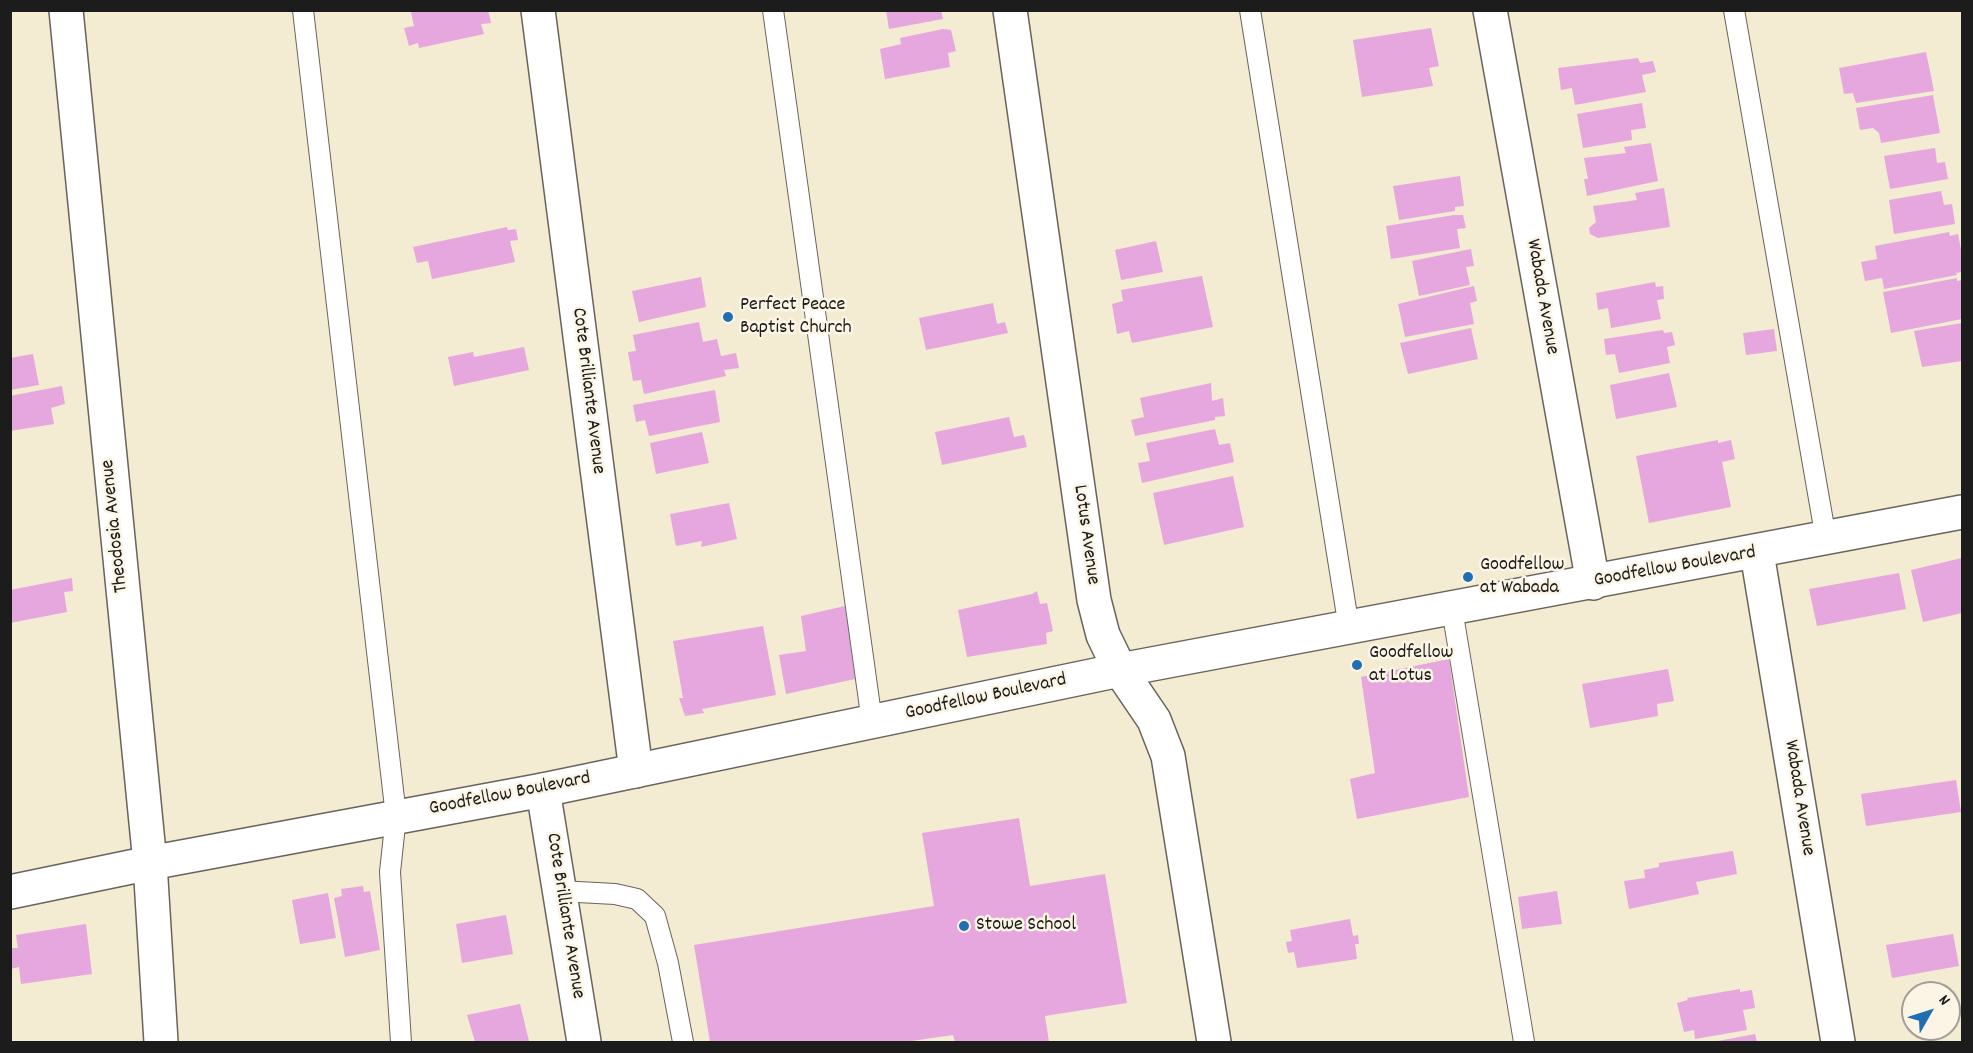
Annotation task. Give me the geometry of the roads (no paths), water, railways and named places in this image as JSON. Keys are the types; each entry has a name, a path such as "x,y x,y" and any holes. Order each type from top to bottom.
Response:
{"street":[{"name":"Theodosia Avenue","path":"66,10 150,863 161,1042"},
{"name":"Cote Brilliante Avenue","path":"538,10 636,771"},
{"name":"Lotus Avenue","path":"1010,10 1094,600 1103,635 1120,670 1154,720 1168,756 1214,1042"},
{"name":"Wabada Avenue","path":"1490,10 1593,583"},
{"name":"Goodfellow Boulevard","path":"10,892 150,863 543,790 1120,670 1757,553 1962,512"},
{"name":"Wabada Avenue","path":"1757,553 1838,1042"},
{"name":"Cote Brilliante Avenue","path":"543,790 584,1042"}],"lane":[{"path":"303,10 396,816 390,872 400,1042"},
{"path":"773,10 872,722"},
{"path":"1250,10 1349,628"},
{"path":"1734,10 1826,539"},
{"path":"1452,609 1524,1042"},
{"path":"560,891 615,894 637,900 655,916 668,963 683,1042"}],"place":[{"name":"Perfect Peace Baptist Church","path":"728,317"},
{"name":"Goodfellow at Wabada","path":"1468,577"},
{"name":"Goodfellow at Lotus","path":"1357,665"},
{"name":"Stowe School","path":"964,926"}]}
